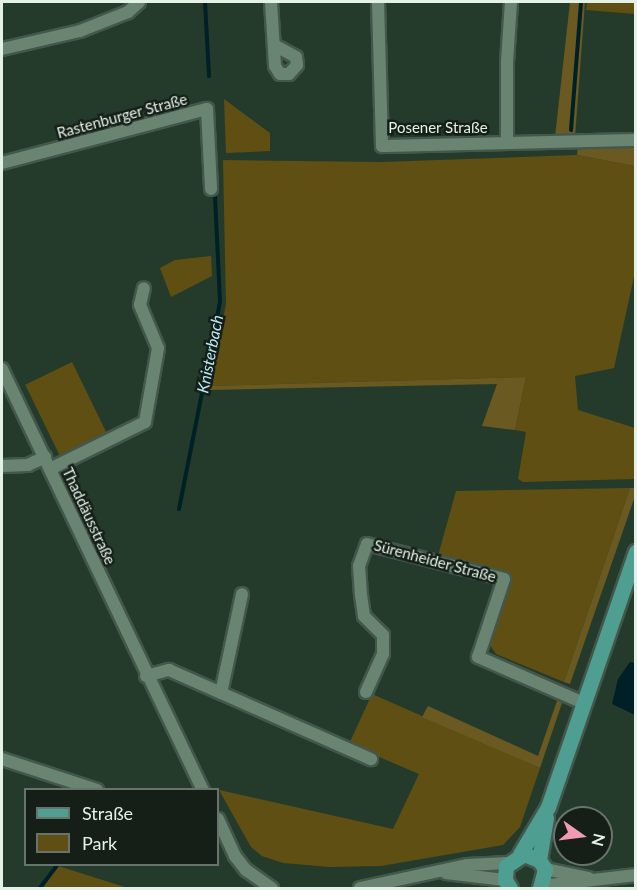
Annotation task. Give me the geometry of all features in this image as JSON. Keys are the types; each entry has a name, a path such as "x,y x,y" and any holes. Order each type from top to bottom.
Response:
{"main road":[{"path":"541,887 548,807 636,552"},
{"path":"507,884 514,859 548,807"},
{"path":"514,859 542,865"}],"street":[{"path":"2,49 80,31 128,12 139,2"},
{"path":"271,2 274,45"},
{"name":"Posener Straße","path":"378,2 382,146 636,140"},
{"path":"507,142 507,62 511,2"},
{"name":"Rastenburger Straße","path":"2,163 207,109 211,189"},
{"path":"2,466 48,463 145,422 158,348 140,305 144,288"},
{"name":"Thaddäusstraße","path":"2,369 146,676 202,788"},
{"name":"Sürenheider Straße","path":"366,692 383,654 383,634 364,616 359,566 367,544 504,579 478,657 584,703"},
{"path":"221,693 242,594"},
{"path":"146,676 169,670 370,759"},
{"path":"2,759 94,788"},
{"path":"219,821 235,856 253,876 272,888"},
{"path":"360,888 467,865 514,859"},
{"path":"542,865 599,880"},
{"path":"439,872 507,884"},
{"path":"541,887 636,875"}],"green space":[{"path":"587,2 635,2 635,14 586,10"},
{"path":"224,99 270,133 270,151 226,153"},
{"path":"577,155 635,166 635,272 614,368 575,376 578,410 635,428 635,479 523,482 518,479 526,432 515,430 526,377 210,386 226,304 223,160 381,162"},
{"path":"211,256 212,276 171,297 160,268 175,260"},
{"path":"72,362 108,436 61,458 25,385"},
{"path":"630,488 564,682 496,654 490,645 510,576 438,556 456,491"},
{"path":"372,694 540,768 520,827 503,845 381,866 329,867 283,863 262,856 251,847 219,790 393,829 419,774 349,744"},
{"path":"54,866 58,866 128,888 38,888"}],"shaded area":[{"path":"570,2 585,2 575,137 555,137"},
{"path":"578,146 635,146 635,166 577,155"},
{"path":"526,377 515,430 482,426 497,384 209,390 210,386"},
{"path":"630,488 635,488 635,496 570,684 564,682"},
{"path":"558,698 563,700 540,768 422,717 428,706 538,756"}],"water":[{"path":"630,662 635,663 635,715 612,704 618,679"}],"waterway":[{"name":"Knisterbach","path":"205,2 209,76"},
{"path":"571,130 581,2"},
{"name":"Knisterbach","path":"179,509 220,302 215,196"},
{"name":"Knisterbach","path":"40,888 56,866"}]}
